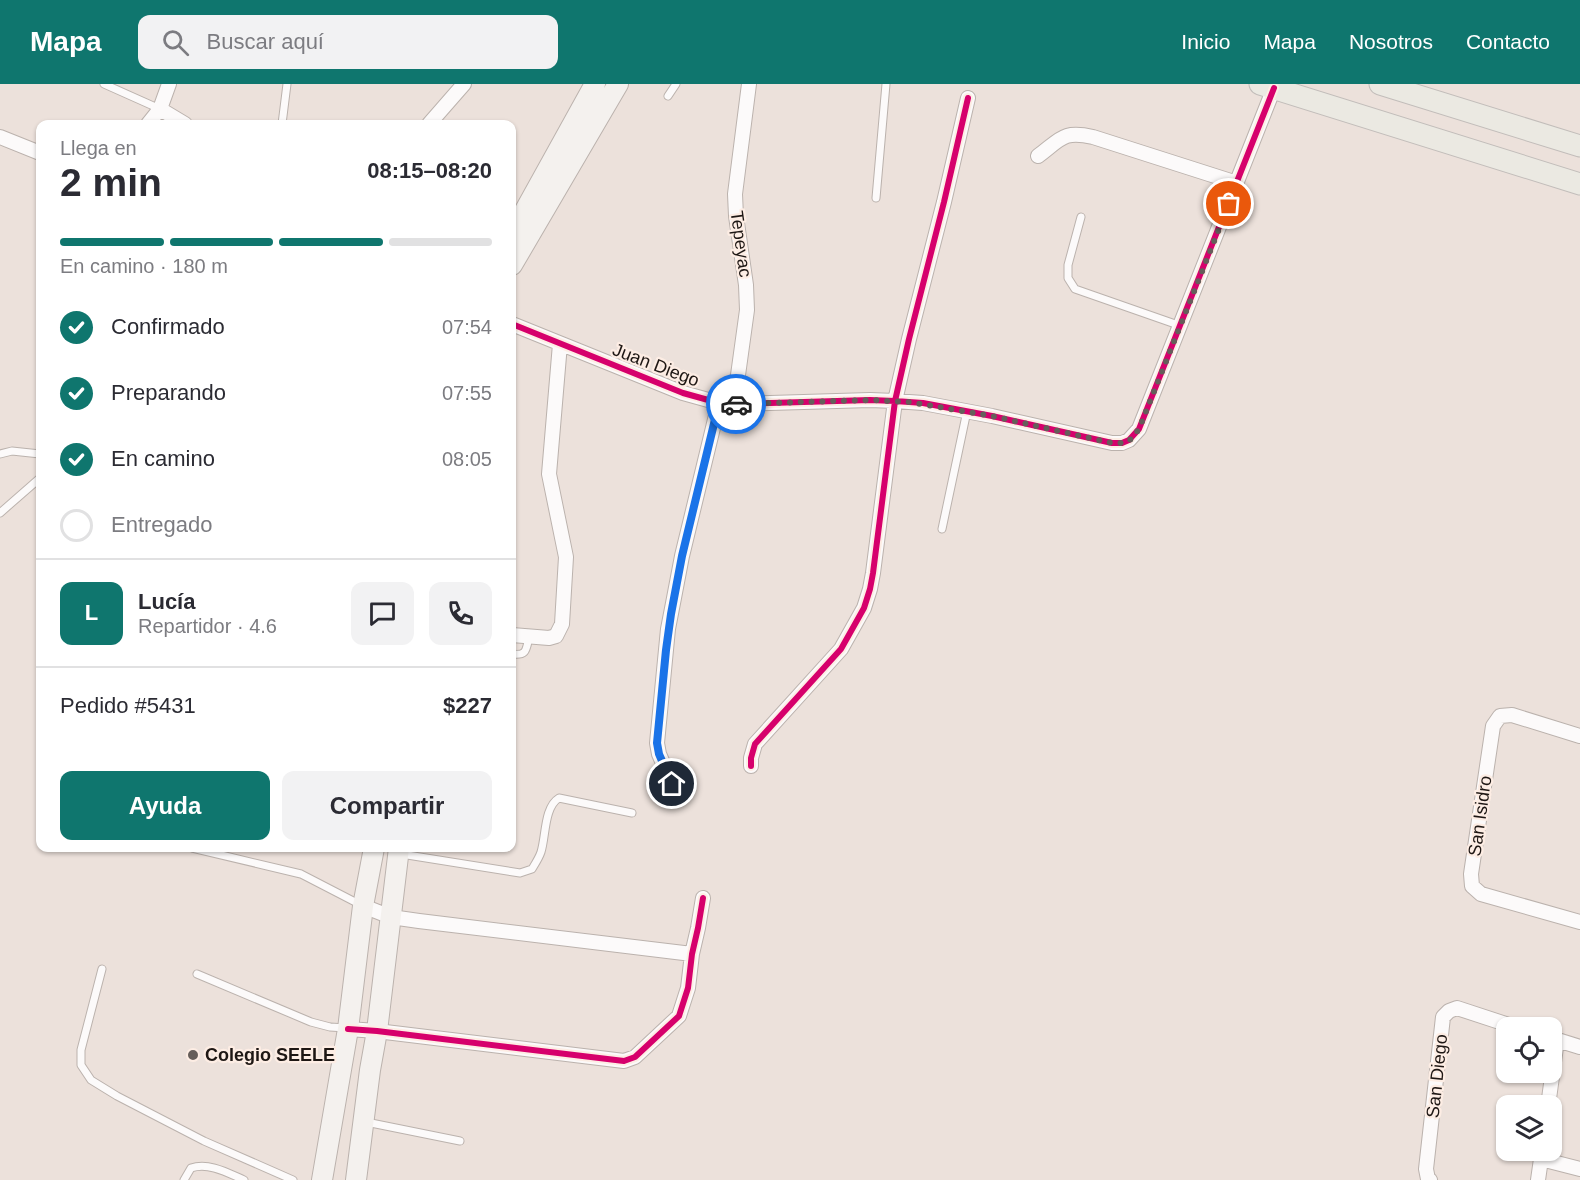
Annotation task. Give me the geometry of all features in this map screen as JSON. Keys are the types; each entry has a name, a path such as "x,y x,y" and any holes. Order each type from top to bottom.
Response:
{"main road":[{"path":"1380,84 1580,146"},
{"path":"1267,86 1580,184"},
{"path":"516,226 604,89"},
{"path":"516,258 604,89"},
{"path":"322,1180 348,1029 363,906 373,852"},
{"path":"356,1180 399,852"}],"street":[{"path":"151,120 160,109 169,84"},
{"path":"432,120 464,84"},
{"name":"Tepeyac","path":"672,784 659,754 657,743 668,630 682,556 726,403 747,310 735,194 749,84"},
{"name":"Juan Diego","path":"516,326 683,393 726,403 895,401 967,411 1101,441 1122,443 1129,441 1139,429 1237,183 1267,86"},
{"path":"751,766 755,744 841,649 864,608 873,573 895,401 968,98"},
{"path":"160,109 178,120"},
{"path":"1038,156 1065,135 1078,134 1094,137 1237,183"},
{"path":"0,137 36,151"},
{"path":"516,636 549,638 556,636 562,624 566,557 549,474 560,344"},
{"name":"San Isidro","path":"1580,736 1512,715 1500,716 1493,726 1471,874 1472,886 1481,894 1580,922"},
{"path":"348,1029 624,1061 635,1057 679,1016 688,988 703,898"},
{"path":"363,906 392,916 419,921 692,954"},
{"name":"San Diego","path":"1430,1180 1426,1169 1443,1017 1449,1011 1457,1008 1496,1021"},
{"path":"1562,1041 1580,1047"},
{"path":"1538,1180 1541,1161"},
{"path":"1558,1161 1580,1169"}],"lane":[{"path":"104,84 160,109"},
{"path":"282,120 287,84"},
{"path":"668,96 676,84"},
{"path":"876,198 886,84"},
{"path":"1081,217 1068,265 1068,278 1075,289 1181,326"},
{"path":"942,529 967,411"},
{"path":"0,454 12,451 36,454"},
{"path":"0,513 36,481"},
{"path":"516,655 524,653 528,637"},
{"path":"404,852 520,873 532,869 541,853 549,810 553,802 559,798 632,813"},
{"path":"209,852 301,874 363,906"},
{"path":"102,969 81,1050 81,1065 91,1080 204,1142 293,1180"},
{"path":"197,974 311,1022 348,1029"},
{"path":"363,1122 460,1141"},
{"path":"184,1180 191,1168 200,1165 224,1171 244,1180"}],"cycle path":[{"path":"516,326 683,393 719,403 870,400 923,403 1112,443 1122,443 1129,440 1139,429 1274,88"},
{"path":"751,766 755,744 841,649 864,608 873,573 895,401 968,98"},
{"path":"348,1029 624,1061 635,1057 679,1016 688,988 703,898"}],"way so far":[{"path":"736,404 895,401 992,416 1112,443 1129,441 1139,429 1229,204"}],"place":[{"name":"Colegio SEELE","path":"193,1055"}],"route":[{"path":"672,784 659,754 657,743 668,630 682,556 719,403 736,404"}]}
